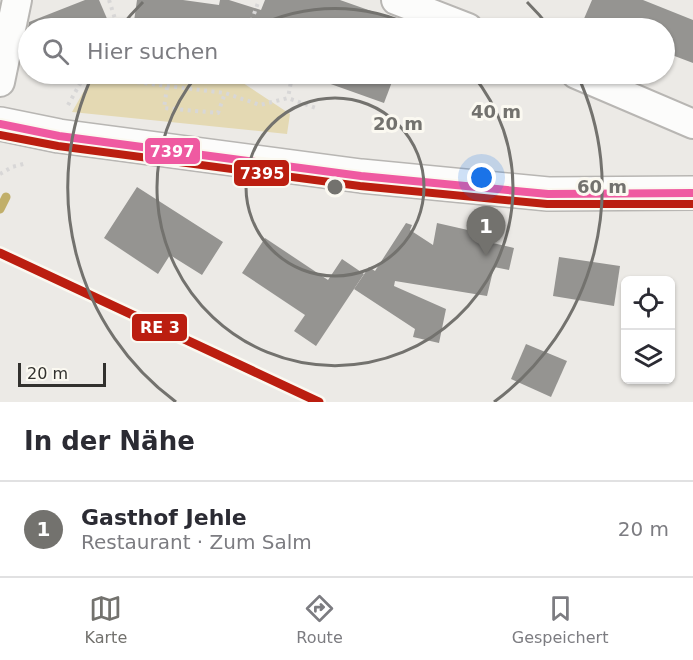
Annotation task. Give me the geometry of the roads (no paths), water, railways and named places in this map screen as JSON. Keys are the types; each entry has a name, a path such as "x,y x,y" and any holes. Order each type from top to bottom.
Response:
{"street":[{"path":"0,82 17,0"},
{"path":"396,0 442,18"},
{"path":"599,84 693,124"},
{"path":"0,124 59,136 362,176 548,194 693,193"}],"waterway":[{"path":"0,209 6,197"}],"place":[{"name":"Gasthof Jehle","path":"486,256"}]}
